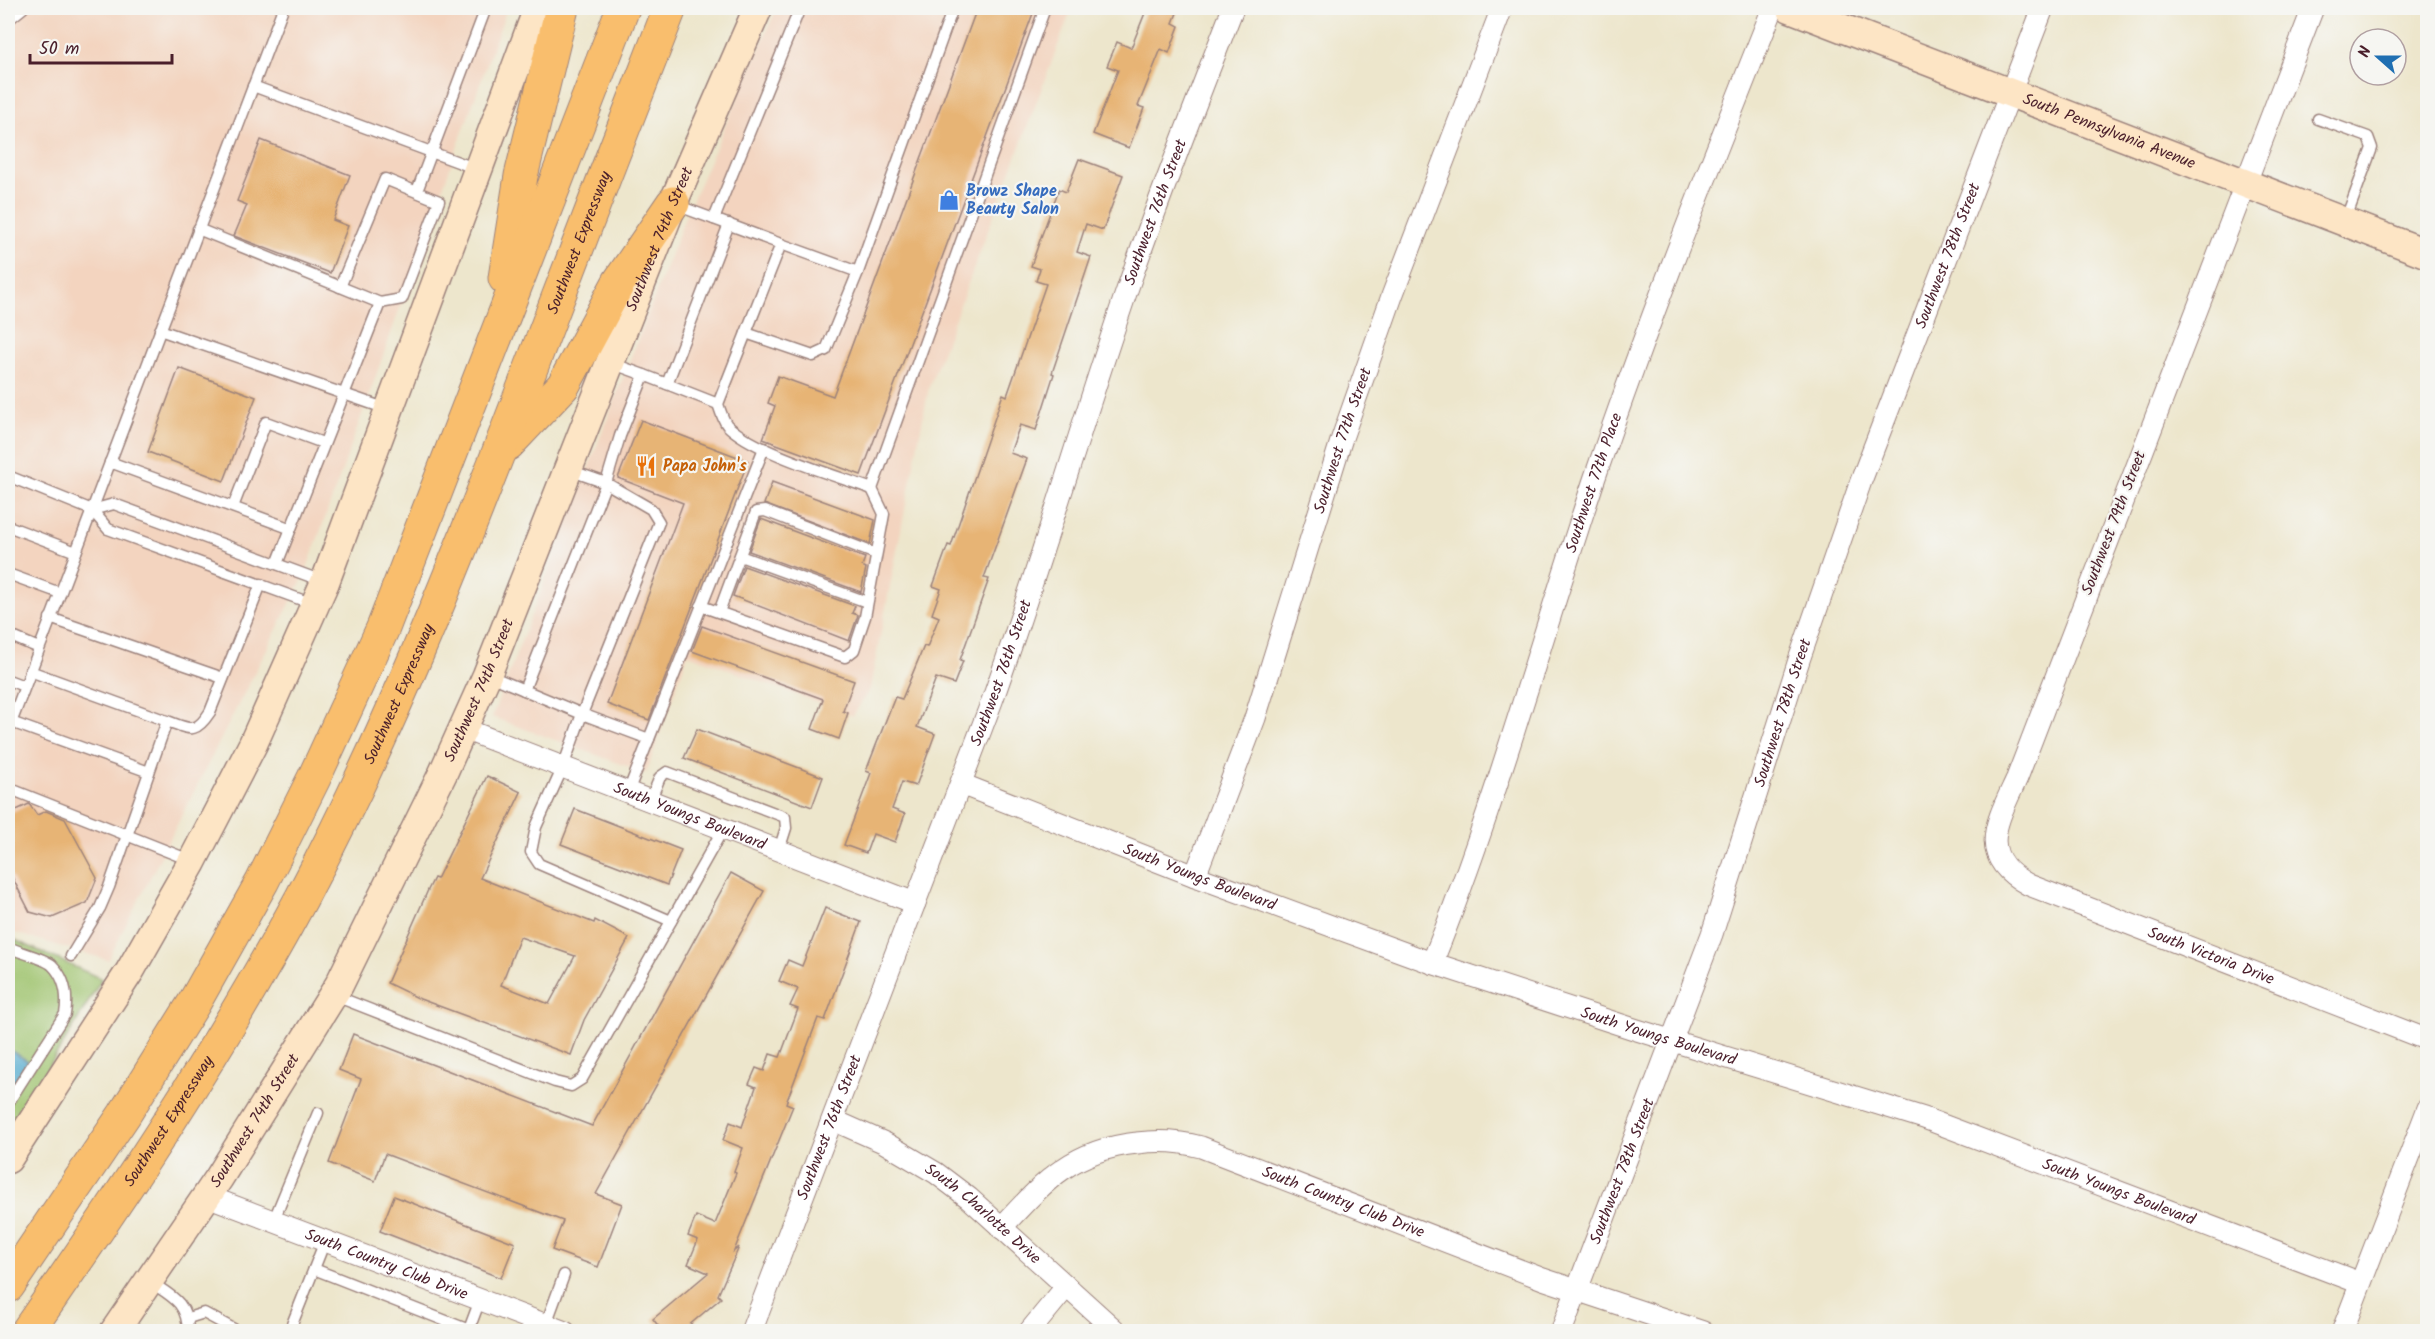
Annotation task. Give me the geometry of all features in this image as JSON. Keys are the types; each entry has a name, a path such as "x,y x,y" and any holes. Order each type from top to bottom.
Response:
{"highway":[{"path":"494,345 521,176 562,8"},
{"path":"8,1286 98,1154 194,1004 262,882 314,778 383,628 623,8"},
{"name":"Southwest Expressway","path":"27,1332 158,1142 218,1044 301,898 348,804 423,641 497,457 670,8"},
{"path":"497,457 563,386 619,282 673,203"}],"main road":[{"path":"8,1159 130,971 192,861 253,744 321,594 480,170 538,8"},
{"name":"Southwest 74th Street","path":"114,1332 207,1196 333,994 464,729 569,470 673,203 758,8"},
{"name":"South Pennsylvania Avenue","path":"1790,8 2427,254"}],"street":[{"name":"Southwest 76th Street","path":"751,1332 961,784 1027,603 1129,284 1233,8"},
{"name":"Southwest 77th Street","path":"1195,876 1258,708 1342,438 1392,296 1502,8"},
{"name":"Southwest 77th Place","path":"1432,963 1489,811 1564,572 1613,427 1773,8"},
{"name":"Southwest 78th Street","path":"1561,1332 1712,934 1799,660 1861,481 2043,8"},
{"name":"Southwest 79th Street","path":"2001,862 1994,838 1998,822 2017,778 2313,8"},
{"name":"South Youngs Boulevard","path":"464,729 915,903"},
{"name":"South Youngs Boulevard","path":"961,784 1195,876 1432,963 1936,1122 2360,1283"},
{"name":"South Victoria Drive","path":"2001,862 2011,874 2043,891 2427,1040"},
{"path":"2342,1332 2427,1108"},
{"name":"South Charlotte Drive","path":"832,1120 885,1143 936,1173 969,1198 1117,1332"},
{"name":"South Country Club Drive","path":"1001,1228 1041,1186 1070,1163 1084,1156 1123,1144 1166,1141 1184,1143 1576,1290 1703,1332"},
{"name":"South Country Club Drive","path":"207,1196 556,1328"},
{"path":"1029,1332 1066,1287"}],"lane":[{"path":"8,20 23,8"},
{"path":"149,772 9,726 283,8"},
{"path":"417,191 486,8"},
{"path":"714,219 800,8"},
{"path":"746,333 813,356 826,350 858,272 953,8"},
{"path":"872,489 1045,8"},
{"path":"253,86 480,170"},
{"path":"2318,119 2368,137 2372,148 2344,222"},
{"path":"198,229 340,287 380,303 402,299 439,201 385,179 340,287"},
{"path":"673,203 858,272"},
{"path":"667,384 729,224"},
{"path":"701,606 845,657 854,650 867,602 884,514 872,489 764,448 744,438 726,423 718,404 781,244"},
{"path":"277,564 289,528 380,303"},
{"path":"160,330 390,410"},
{"path":"611,363 718,404"},
{"path":"524,690 606,483 620,436 644,375"},
{"path":"233,507 266,422 323,443"},
{"path":"628,792 764,448"},
{"path":"110,462 289,528"},
{"path":"569,470 606,483 651,508 658,522 563,767 536,827 531,852 539,864 670,921"},
{"path":"8,476 92,510 108,529 261,584 321,594"},
{"path":"92,510 114,504 277,564 321,594"},
{"path":"719,612 756,512 765,511 876,554"},
{"path":"8,526 76,552"},
{"path":"740,556 867,602"},
{"path":"8,574 60,593"},
{"path":"30,671 190,729 202,725 210,712 261,584"},
{"path":"51,618 223,678"},
{"path":"8,635 39,648"},
{"path":"487,675 649,739"},
{"path":"8,680 24,686"},
{"path":"71,956 100,908 167,721"},
{"path":"650,801 660,777 668,772 785,817 786,828 779,850"},
{"path":"8,788 192,861"},
{"path":"333,994 555,1082 572,1086 582,1079 723,829"},
{"path":"8,948 51,964 66,989 67,1000 65,1014 8,1103"},
{"path":"273,1221 318,1113"},
{"path":"289,1332 325,1241"},
{"path":"314,1269 468,1331 480,1300"},
{"path":"556,1328 564,1275"},
{"path":"149,1281 183,1306 188,1318 188,1332"},
{"path":"188,1318 204,1313 239,1332"}],"shaded area":[{"path":"8,8 507,8 305,574 108,960 8,931"},
{"path":"777,8 1072,8 929,387 870,688 853,716 688,654 646,773 492,717 686,215"}],"green space":[{"path":"8,937 102,979 41,1080 8,1128"}],"water":[{"path":"8,1049 28,1061 8,1091"}],"building":[{"path":"977,8 1035,8 861,475 763,439 775,406 768,403 778,376 833,396"},
{"path":"1147,8 1179,8 1173,23 1179,26 1169,53 1161,49 1138,106 1144,108 1129,148 1093,134 1118,70 1107,66 1117,42 1131,48"},
{"path":"261,140 350,175 333,220 348,226 330,273 234,236 247,205 237,201"},
{"path":"1079,159 1123,175 1103,230 1086,224 1077,252 1091,257 1052,373 1054,374 1036,430 1020,425 1010,453 1027,459 984,578 989,579 960,660 963,661 954,684 936,678 917,727 935,734 916,786 902,782 892,809 905,814 895,842 873,834 866,853 844,845 871,773 866,771 895,697 902,699 939,617 932,614 941,589 933,586 948,545 951,546 1003,394 1007,396 1046,284 1036,281 1040,269 1031,266 1059,189 1066,192"},
{"path":"179,368 256,397 224,481 148,452"},
{"path":"641,420 748,461 649,720 607,704 683,503 618,478"},
{"path":"772,482 875,520 870,544 764,504"},
{"path":"761,519 865,558 862,566 866,568 861,592 749,551"},
{"path":"744,566 855,606 852,613 858,615 849,641 733,596"},
{"path":"702,626 854,681 843,711 848,713 839,739 812,729 823,699 692,651"},
{"path":"697,729 823,777 812,807 684,758"},
{"path":"487,776 521,792 480,878 594,923 595,920 629,938 584,1020 571,1055 420,999 387,983 428,890 434,878 437,879","holes":["520,937 575,956 549,1004 501,985"]},
{"path":"29,804 37,815 46,811 65,819 97,878 87,903 52,918 30,912 8,869 8,814"},
{"path":"575,809 681,850 667,885 561,844"},
{"path":"731,873 764,891 596,1194 622,1204 598,1267 552,1250 563,1221 385,1154 375,1181 329,1163 361,1079 339,1070 353,1034 592,1126"},
{"path":"825,908 861,922 825,1020 818,1018 786,1103 793,1106 734,1251 739,1247 718,1295 721,1298 681,1332 663,1332 653,1319 708,1273 688,1264 698,1240 688,1236 696,1216 715,1224 736,1173 734,1172 743,1148 723,1140 730,1122 742,1127 756,1087 749,1084 756,1068 764,1071 770,1054 780,1057 798,1009 790,1006 798,989 779,981 788,960 802,966"},
{"path":"394,1196 515,1243 501,1278 380,1231"}],"place":[{"name":"Browz Shape Beauty Salon","path":"949,200"},
{"name":"Papa John's","path":"646,466"}]}
